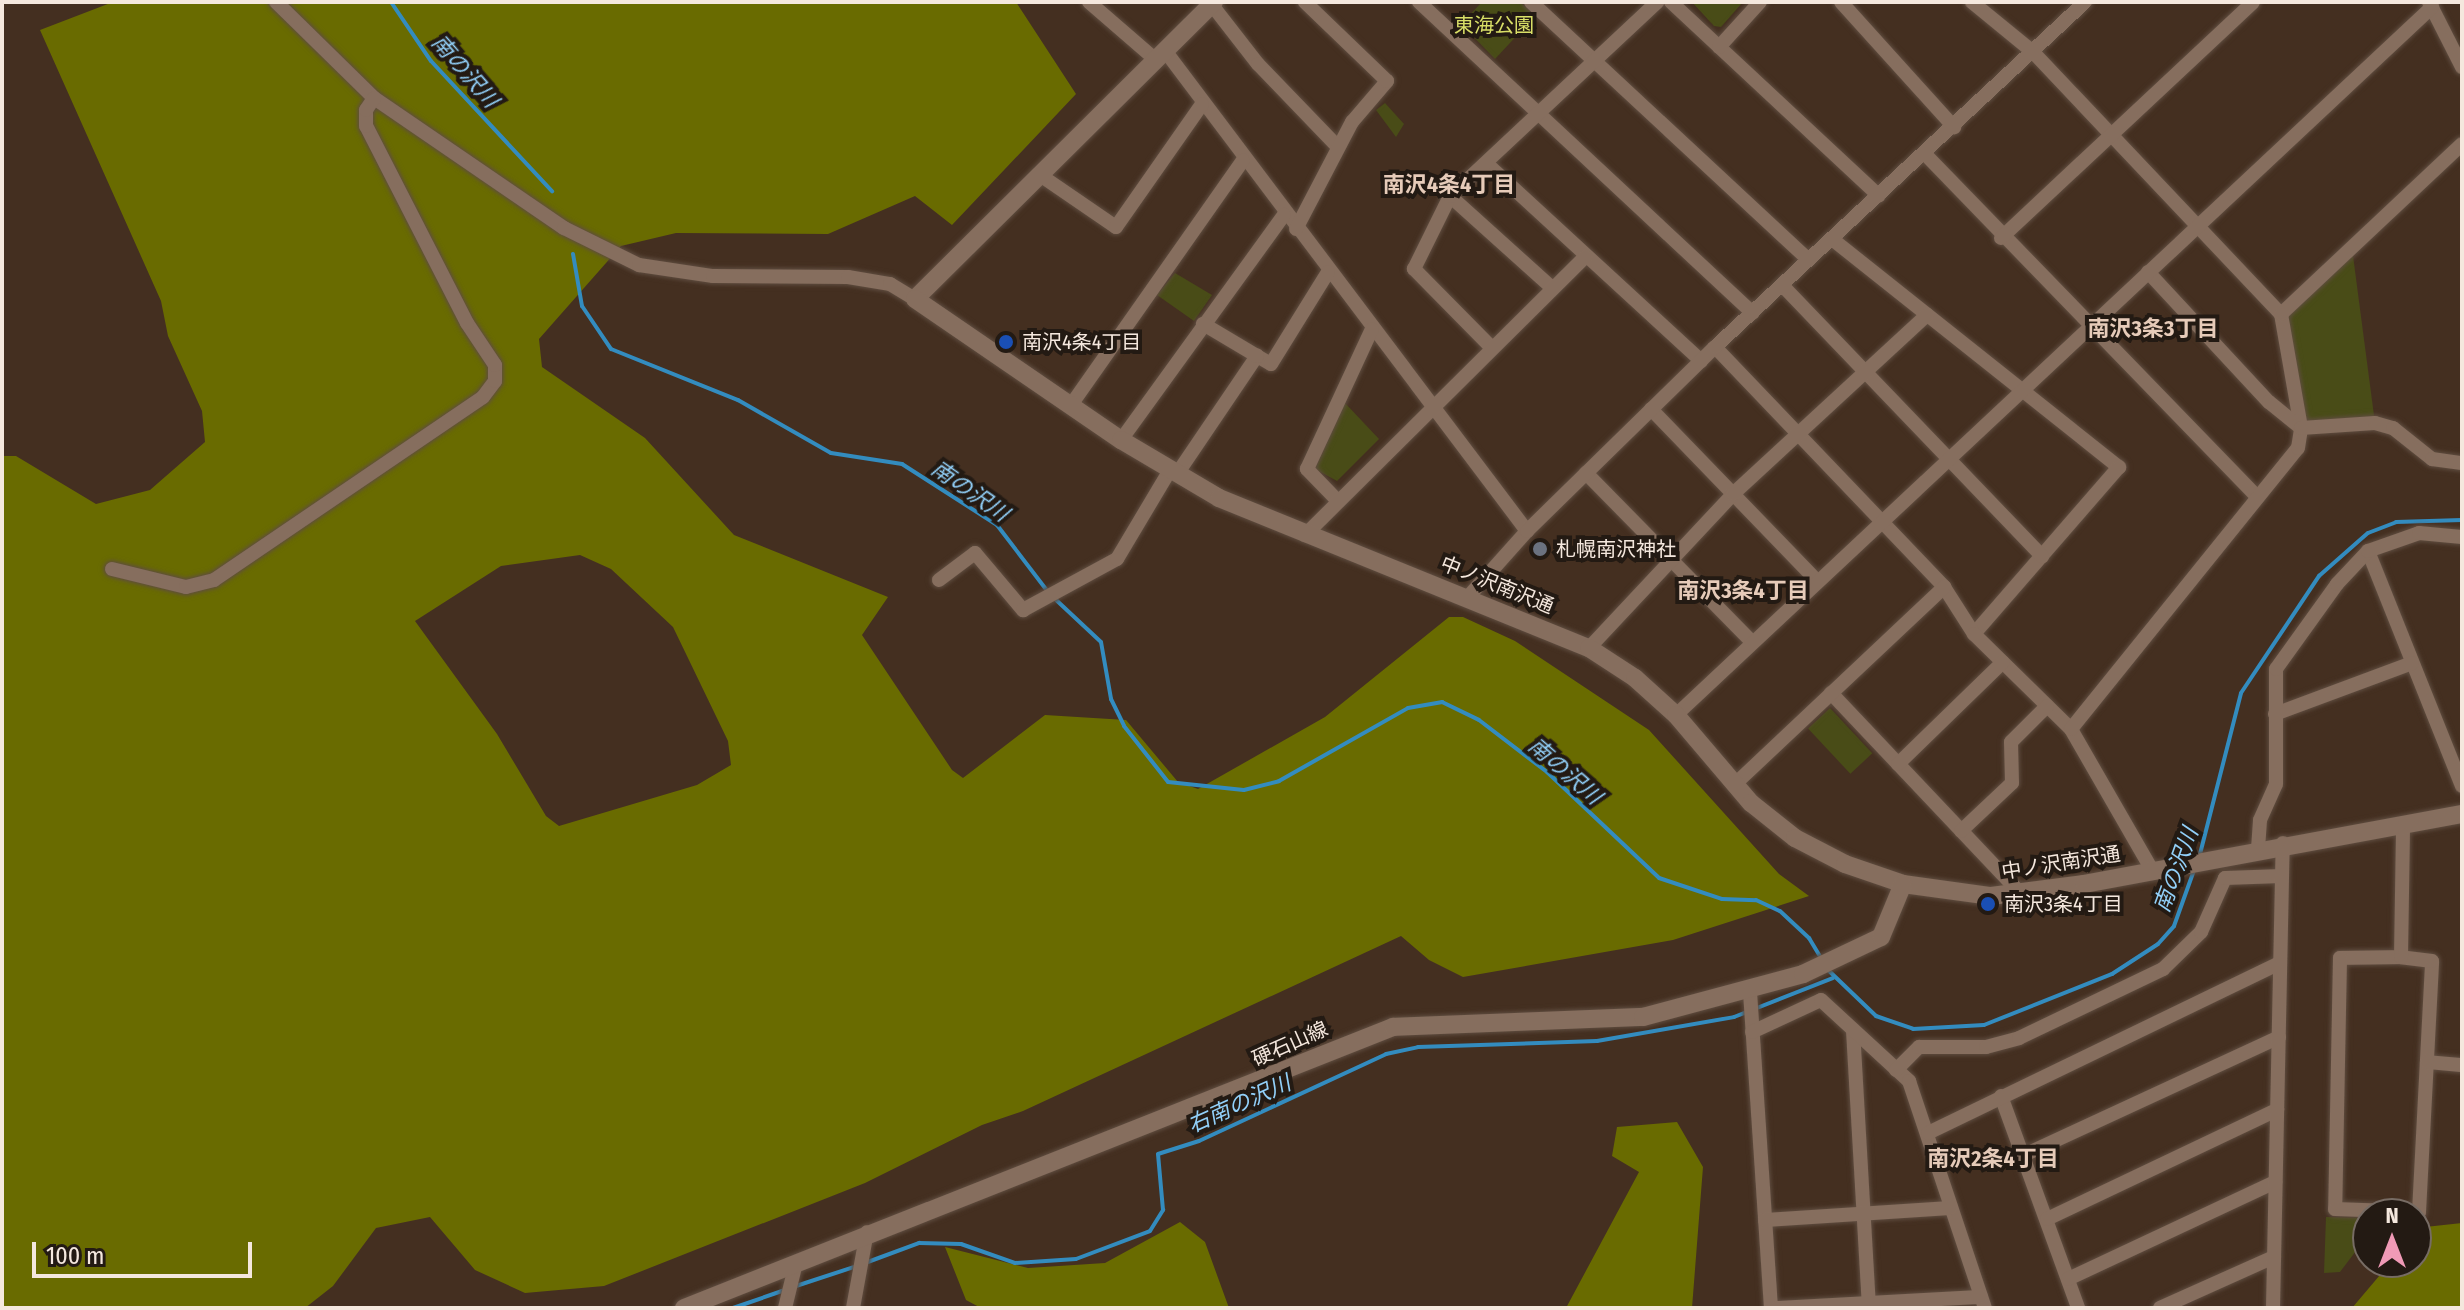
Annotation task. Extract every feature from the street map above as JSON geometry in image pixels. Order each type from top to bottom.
[{"type":"street","points":[[276,2],[374,98],[564,228],[639,265],[713,276],[848,277],[890,284],[915,299],[1213,3],[1258,64],[1337,146]]},
{"type":"street","points":[[1089,2],[1161,56],[1202,104],[1527,531]]},
{"type":"street","points":[[1296,229],[1337,146],[1387,81],[1305,2]]},
{"type":"street","points":[[1419,2],[1752,313]]},
{"type":"street","points":[[1531,2],[1809,260]]},
{"type":"street","points":[[1491,347],[1414,269],[1450,196],[1657,2]]},
{"type":"street","points":[[1671,2],[1879,196]]},
{"type":"street","points":[[1719,47],[1760,2]]},
{"type":"street","points":[[1841,2],[1954,127]]},
{"type":"street","points":[[1972,2],[2033,52],[2113,133],[2281,314],[2301,428],[2298,448],[2256,496],[2071,729]]},
{"type":"street","points":[[1468,597],[1527,531],[1715,347],[2085,2]]},
{"type":"street","points":[[2001,238],[2253,2]]},
{"type":"street","points":[[1676,715],[2431,4],[2461,63]]},
{"type":"street","points":[[112,569],[186,587],[214,580],[483,397],[495,381],[495,365],[467,323],[366,126],[366,110],[374,98]]},
{"type":"street","points":[[1040,175],[1116,227],[1202,104]]},
{"type":"street","points":[[2281,314],[2462,144]]},
{"type":"street","points":[[1925,154],[2001,238],[2256,496]]},
{"type":"street","points":[[1071,405],[1243,160]]},
{"type":"street","points":[[1487,164],[1701,361]]},
{"type":"street","points":[[1450,196],[1552,288]]},
{"type":"street","points":[[1121,440],[1284,215]]},
{"type":"street","points":[[1832,239],[2119,467],[1974,634]]},
{"type":"street","points":[[1305,535],[1336,499],[1585,257]]},
{"type":"street","points":[[1203,324],[1271,364],[1328,272]]},
{"type":"street","points":[[2148,272],[2269,402],[2301,428],[2375,423],[2393,428],[2432,459],[2462,463]]},
{"type":"street","points":[[1782,285],[1946,461],[2042,556]]},
{"type":"street","name":"中ノ沢南沢通","points":[[915,299],[1121,440],[1219,498],[1589,648],[1635,678],[1676,715],[1734,785],[1795,838],[1845,864],[1903,884],[1991,896],[2462,814]]},
{"type":"street","points":[[1589,648],[1733,494],[1927,315]]},
{"type":"street","points":[[1336,499],[1307,469],[1372,329]]},
{"type":"street","points":[[1715,347],[1944,587],[1974,634],[2071,729],[2152,870]]},
{"type":"street","points":[[939,580],[975,553],[1023,610],[1103,570],[1117,559],[1174,472],[1257,356]]},
{"type":"street","points":[[1651,409],[1817,581]]},
{"type":"street","points":[[1586,473],[1752,642]]},
{"type":"street","points":[[2250,850],[2276,784],[2276,669],[2337,584],[2368,551],[2419,533],[2462,537]]},
{"type":"street","points":[[2368,551],[2462,786]]},
{"type":"street","points":[[1734,785],[1944,587]]},
{"type":"street","points":[[1898,764],[2003,662]]},
{"type":"street","points":[[2275,714],[2412,663]]},
{"type":"street","points":[[1831,693],[2019,892]]},
{"type":"street","points":[[1961,831],[2012,783],[2011,742],[2047,706]]},
{"type":"street","points":[[2401,957],[2403,825]]},
{"type":"street","points":[[2273,1308],[2283,843]]},
{"type":"street","points":[[1896,1070],[1919,1047],[1986,1047],[2019,1038],[2163,969],[2201,932],[2225,878],[2282,876]]},
{"type":"street","name":"硬石山線","points":[[684,1308],[796,1263],[865,1241],[1393,1027],[1643,1017],[1750,992],[1803,974],[1842,959],[1881,937],[1903,884]]},
{"type":"street","points":[[2401,957],[2432,961],[2419,1212],[2335,1209],[2340,958],[2401,957]]},
{"type":"street","points":[[1928,1133],[2280,963]]},
{"type":"street","points":[[1750,992],[1752,1032],[1765,1220],[1773,1308],[1983,1303],[1909,1081],[1821,1000],[1752,1032]]},
{"type":"street","points":[[1853,1030],[1869,1306]]},
{"type":"street","points":[[2024,1155],[2279,1037]]},
{"type":"street","points":[[2427,1062],[2462,1065]]},
{"type":"street","points":[[2001,1096],[2078,1308]]},
{"type":"street","points":[[2047,1219],[2277,1110]]},
{"type":"street","points":[[2068,1279],[2275,1182]]},
{"type":"street","points":[[1765,1220],[1951,1208]]},
{"type":"street","points":[[853,1308],[865,1241]]},
{"type":"street","points":[[2160,1308],[2274,1257]]},
{"type":"street","points":[[785,1308],[796,1263]]},
{"type":"green space","name":"東海公園","points":[[1482,2],[1520,2],[1535,16],[1495,59],[1461,24]]},
{"type":"green space","points":[[1692,2],[1743,2],[1721,27],[1714,26]]},
{"type":"green space","points":[[1385,103],[1404,124],[1396,137],[1376,110]]},
{"type":"green space","points":[[2352,248],[2375,423],[2301,428],[2281,314]]},
{"type":"green space","points":[[1175,273],[1212,295],[1194,321],[1157,295]]},
{"type":"green space","points":[[1345,403],[1379,439],[1337,481],[1315,469]]},
{"type":"green space","points":[[1830,708],[1872,753],[1850,774],[1808,728]]},
{"type":"green space","points":[[2326,1217],[2352,1218],[2352,1256],[2340,1272],[2324,1273]]},
{"type":"shaded area","points":[[113,2],[1016,2],[1076,94],[952,225],[915,196],[828,234],[676,233],[621,246],[539,339],[542,367],[645,438],[734,535],[888,597],[862,635],[952,770],[963,778],[1045,715],[1126,720],[1178,782],[1198,789],[1325,717],[1449,617],[1463,617],[1515,641],[1649,730],[1779,874],[1809,896],[1673,940],[1463,977],[1429,960],[1401,936],[1023,1111],[982,1125],[865,1183],[604,1286],[525,1293],[475,1270],[430,1217],[376,1228],[333,1286],[305,1308],[2,1308],[2,456],[16,456],[96,504],[150,490],[205,442],[202,411],[168,336],[161,301],[40,30]],"holes":[[[580,555],[611,569],[673,627],[728,741],[731,765],[697,785],[559,826],[546,816],[497,734],[415,621],[501,566]]]},
{"type":"shaded area","points":[[1677,1122],[1703,1167],[1692,1308],[1566,1308],[1639,1172],[1612,1156],[1617,1127]]},
{"type":"shaded area","points":[[1180,1222],[1205,1242],[1229,1308],[981,1308],[966,1300],[945,1247],[1028,1268],[1105,1263]]},
{"type":"shaded area","points":[[2462,1223],[2462,1308],[2352,1308],[2377,1278],[2432,1278],[2432,1226]]},
{"type":"waterway","name":"南の沢川","points":[[391,2],[431,61],[552,191]]},
{"type":"waterway","name":"南の沢川","points":[[573,254],[582,306],[611,349],[738,400],[831,453],[902,464],[997,525],[1048,592]]},
{"type":"waterway","name":"南の沢川","points":[[2199,858],[2241,693],[2319,576],[2368,533],[2396,522],[2462,520]]},
{"type":"waterway","name":"南の沢川","points":[[1054,598],[1101,642],[1111,699],[1124,726],[1168,782],[1244,790],[1279,781],[1408,708],[1442,702],[1479,720],[1547,772],[1659,878],[1722,899],[1756,900],[1780,911],[1809,938],[1821,958]]},
{"type":"waterway","name":"南の沢川","points":[[1827,969],[1876,1016],[1913,1029],[1984,1025],[2112,974],[2158,944],[2174,926],[2194,870]]},
{"type":"waterway","name":"右南の沢川","points":[[865,1263],[919,1243],[961,1244],[1015,1263],[1076,1259],[1150,1231],[1163,1210],[1158,1154],[1199,1141],[1386,1054],[1418,1047],[1597,1041],[1734,1017],[1833,978]]},
{"type":"waterway","name":"右南の沢川","points":[[793,1287],[857,1266]]},
{"type":"waterway","name":"右南の沢川","points":[[733,1308],[785,1290]]},
{"type":"place","name":"南沢4条4丁目","points":[[1006,342]]},
{"type":"place","name":"札幌南沢神社","points":[[1540,549]]},
{"type":"place","name":"南沢3条4丁目","points":[[1988,904]]},
{"type":"district","name":"南沢4条4丁目","points":[[1449,185]]},
{"type":"district","name":"南沢3条3丁目","points":[[2153,329]]},
{"type":"district","name":"南沢3条4丁目","points":[[1743,591]]},
{"type":"district","name":"南沢2条4丁目","points":[[1993,1159]]}]
